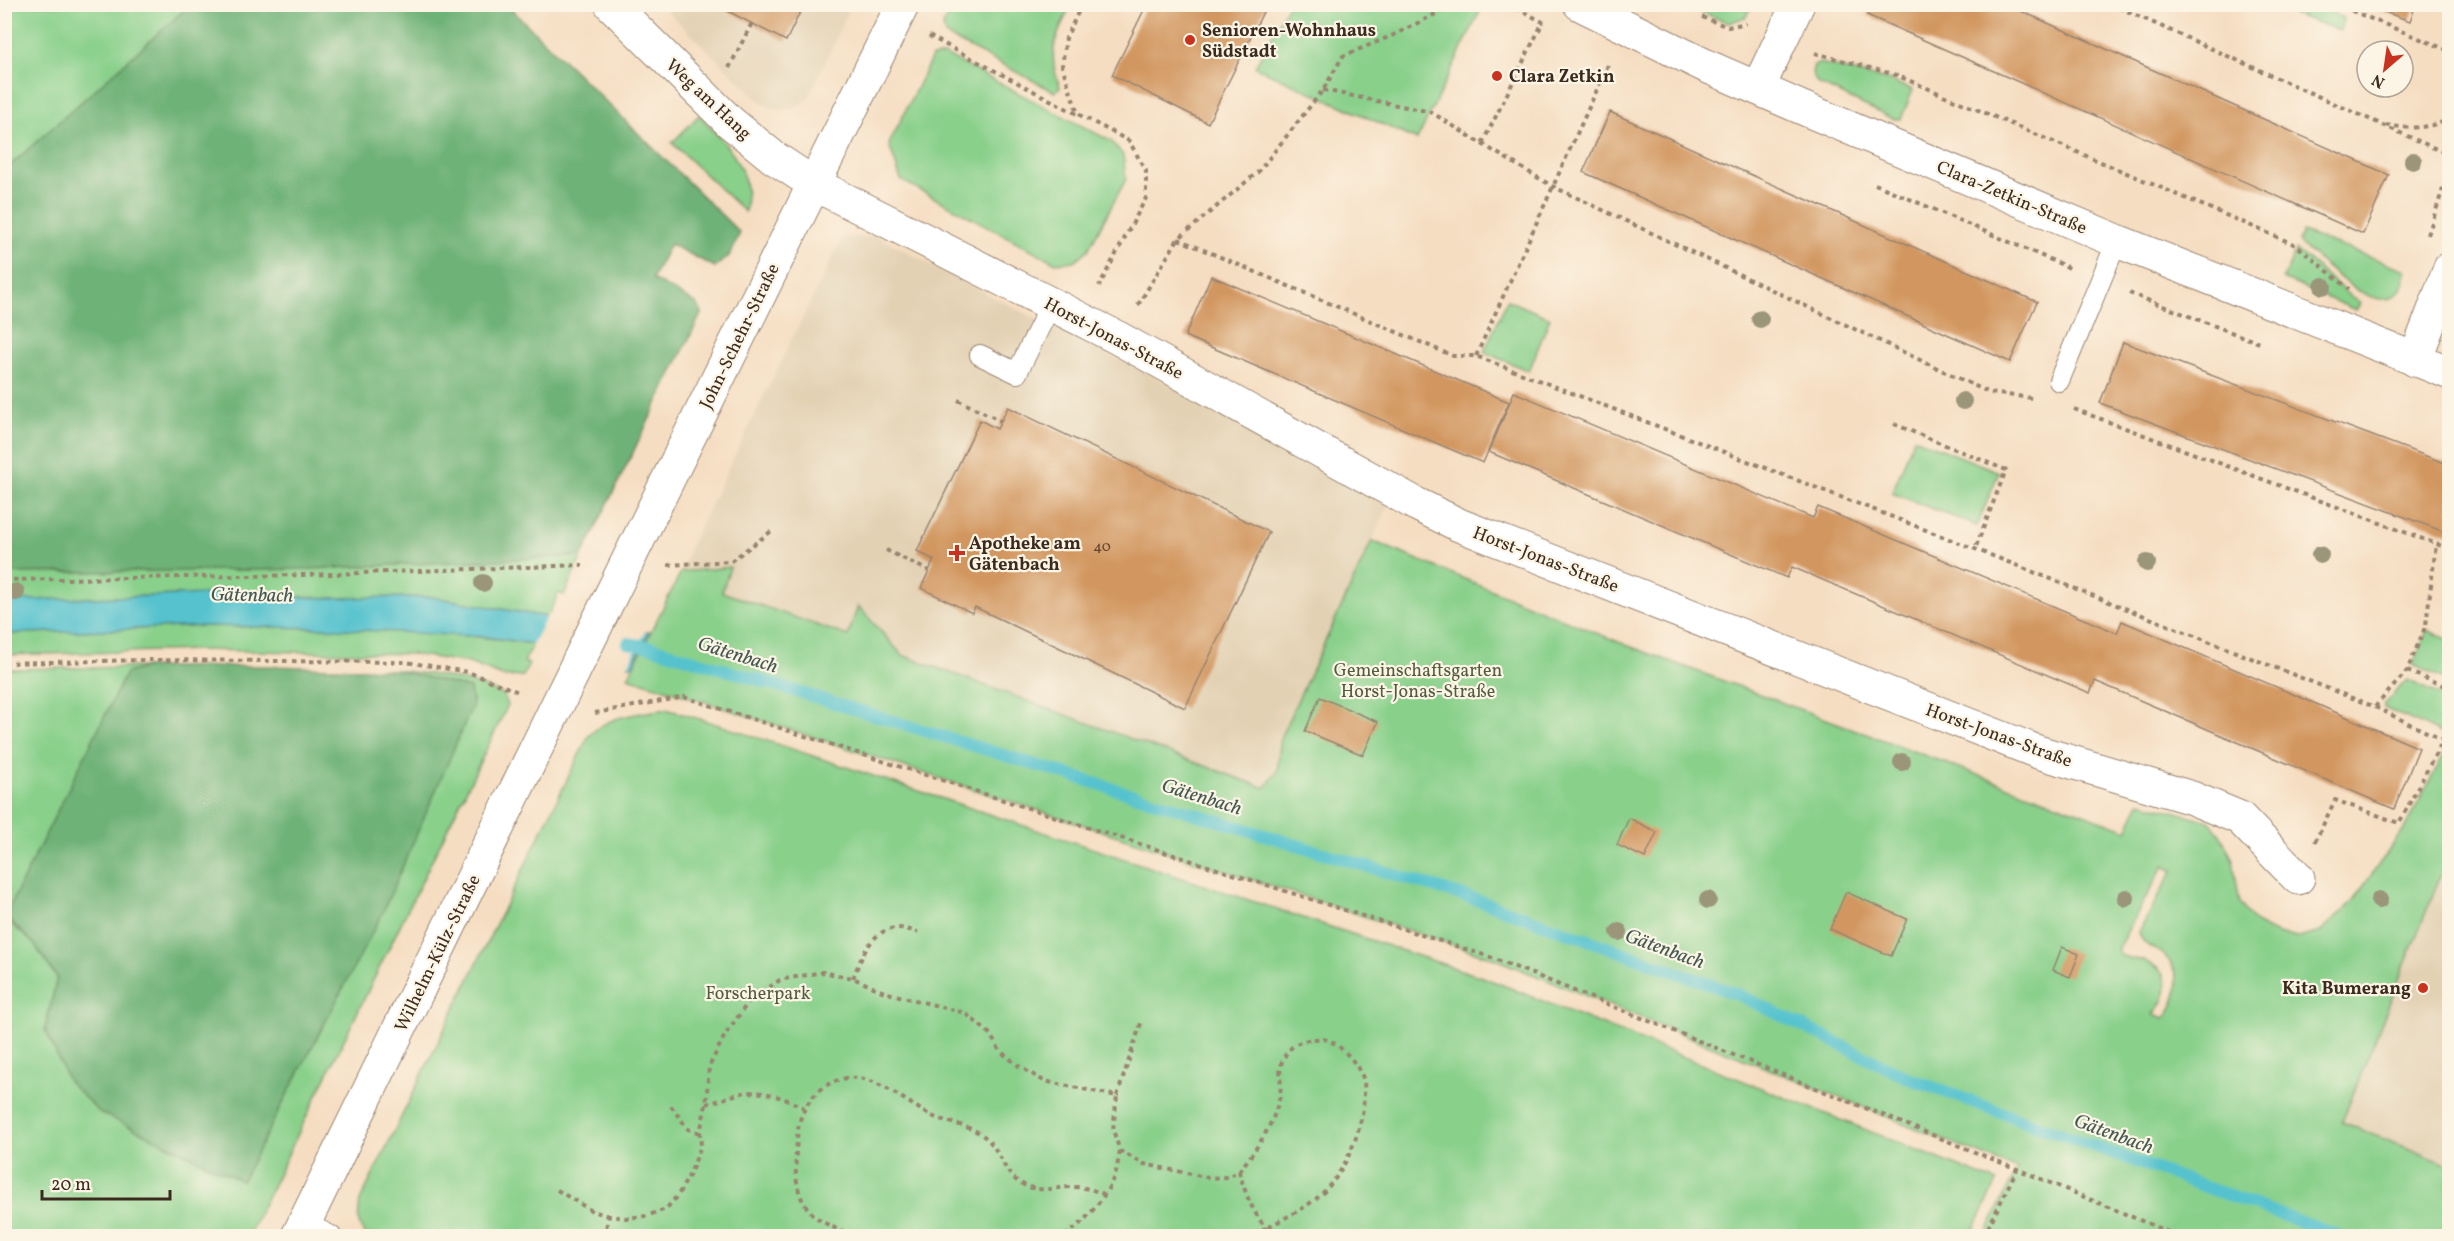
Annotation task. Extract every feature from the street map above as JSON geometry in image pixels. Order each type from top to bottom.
[{"type":"street","name":"Weg am Hang","points":[[611,4],[730,122],[773,157],[814,183]]},
{"type":"street","name":"Clara-Zetkin-Straße","points":[[1580,4],[1704,65],[2117,241],[2450,373]]},
{"type":"street","points":[[1758,88],[1798,4]]},
{"type":"street","name":"John-Schehr-Straße","points":[[575,669],[900,12]]},
{"type":"street","name":"Horst-Jonas-Straße","points":[[814,183],[1118,338],[1416,504],[1459,525],[2038,752],[2192,798],[2240,818],[2298,878]]},
{"type":"street","points":[[2415,360],[2450,268]]},
{"type":"street","name":"Wilhelm-Külz-Straße","points":[[311,1232],[575,669]]},
{"type":"lane","points":[[2059,381],[2117,241]]},
{"type":"lane","points":[[980,355],[1017,373],[1051,304]]},
{"type":"path","points":[[1078,114],[1062,66],[1066,38],[1082,4]]},
{"type":"path","points":[[1118,338],[1178,239],[1259,171],[1323,90],[1342,56],[1396,34],[1455,4]]},
{"type":"path","points":[[2110,4],[2450,155]]},
{"type":"path","points":[[2335,4],[2450,51]]},
{"type":"path","points":[[900,12],[1129,141],[1146,171],[1146,198],[1081,320]]},
{"type":"path","points":[[1697,16],[1728,27],[1750,22],[1821,56],[1896,75],[2296,245],[2356,295]]},
{"type":"path","points":[[1482,144],[1543,21]]},
{"type":"path","points":[[712,104],[752,23]]},
{"type":"path","points":[[1476,356],[1611,57]]},
{"type":"path","points":[[1323,90],[1431,112],[1552,186],[1990,393],[2041,399]]},
{"type":"path","points":[[2379,123],[2408,129],[2435,125],[2450,119]]},
{"type":"path","points":[[1178,239],[1453,356],[1476,356],[1975,549],[2375,708],[2443,740]]},
{"type":"path","points":[[958,400],[1001,421]]},
{"type":"path","points":[[2073,409],[2450,549]]},
{"type":"path","points":[[1894,424],[2006,470],[1975,549]]},
{"type":"path","points":[[4,580],[304,575],[731,561],[773,530]]},
{"type":"path","points":[[2375,708],[2407,671],[2426,625],[2436,544]]},
{"type":"path","points":[[886,550],[929,571]]},
{"type":"path","points":[[4,663],[147,660],[406,662],[468,672],[592,714],[684,697],[1490,957],[2178,1236]]},
{"type":"path","points":[[2407,671],[2450,688]]},
{"type":"path","points":[[2298,878],[2335,800],[2399,823],[2443,740],[2450,732]]},
{"type":"path","points":[[853,978],[865,949],[882,933],[897,928],[918,932]]},
{"type":"path","points":[[557,1190],[592,1211],[609,1216],[626,1218],[646,1216],[666,1209],[678,1195],[701,1146],[700,1133],[706,1104],[709,1067],[725,1035],[749,1001],[780,980],[822,972],[853,978],[885,992],[965,1013],[989,1033],[1000,1051],[1020,1067],[1044,1081],[1118,1096]]},
{"type":"path","points":[[1065,1236],[1080,1225],[1104,1194],[1115,1174],[1120,1151],[1113,1130],[1118,1096],[1142,1020]]},
{"type":"path","points":[[1120,1151],[1143,1164],[1210,1178],[1228,1177],[1239,1171],[1254,1153],[1274,1118],[1281,1094],[1279,1070],[1291,1048],[1304,1040],[1329,1040],[1347,1054],[1364,1079],[1364,1106],[1357,1137],[1342,1167],[1318,1197],[1293,1214],[1250,1236]]},
{"type":"path","points":[[853,1236],[822,1221],[809,1210],[798,1188],[795,1171],[799,1124],[804,1108],[826,1084],[842,1078],[859,1078],[879,1084],[907,1103],[935,1117],[982,1134],[993,1145],[1012,1178],[1025,1186],[1040,1190],[1073,1187],[1092,1189],[1104,1194]]},
{"type":"path","points":[[706,1104],[741,1093],[765,1094],[791,1101],[804,1108]]},
{"type":"path","points":[[671,1106],[688,1129],[700,1133]]},
{"type":"path","points":[[1984,1236],[2017,1169]]},
{"type":"path","points":[[1239,1171],[1254,1214],[1266,1228]]},
{"type":"path","points":[[604,1236],[609,1216]]},
{"type":"shaded area","points":[[661,5],[851,5],[808,99],[794,109],[778,110],[763,104]]},
{"type":"shaded area","points":[[877,236],[1002,302],[1184,391],[1388,506],[1281,736],[1277,772],[1265,788],[902,655],[858,606],[848,636],[722,592],[730,568],[681,572],[691,544],[842,238]]},
{"type":"shaded area","name":"Kita Bumerang","points":[[2449,854],[2449,1165],[2342,1122]]},
{"type":"green space","points":[[191,4],[507,5],[740,233],[729,256],[715,267],[670,244],[652,279],[696,303],[702,312],[582,556],[309,569],[5,573],[5,170]]},
{"type":"green space","points":[[1483,4],[1417,140],[1255,67],[1288,5]]},
{"type":"green space","points":[[5,5],[191,5],[5,170]]},
{"type":"green space","points":[[954,5],[1071,5],[1057,36],[1053,54],[1060,87],[1055,92],[945,35],[943,25]]},
{"type":"green space","points":[[1683,5],[1752,5],[1746,17],[1729,23]]},
{"type":"green space","points":[[2268,5],[2329,5],[2334,14],[2344,18],[2340,31]]},
{"type":"green space","points":[[945,55],[1111,141],[1123,155],[1126,179],[1088,250],[1074,261],[1056,263],[901,180],[889,144],[932,57]]},
{"type":"green space","points":[[1820,63],[1891,81],[1913,90],[1901,119],[1893,119],[1817,83],[1812,73],[1814,66]]},
{"type":"green space","points":[[699,115],[728,147],[742,171],[747,197],[745,212],[672,143]]},
{"type":"green space","points":[[2302,232],[2406,270],[2400,290],[2389,299],[2375,298],[2358,290],[2340,278],[2298,242]]},
{"type":"green space","points":[[2296,250],[2360,304],[2356,310],[2283,279]]},
{"type":"green space","points":[[1507,300],[1550,318],[1529,371],[1484,352]]},
{"type":"green space","points":[[1914,438],[1999,472],[1977,526],[1892,493]]},
{"type":"green space","name":"Gemeinschaftsgarten Horst-Jonas-Straße","points":[[1372,541],[1626,645],[2127,830],[2140,802],[2209,821],[2219,832],[2233,860],[2240,904],[2255,923],[2277,934],[2298,938],[2320,932],[2353,901],[2404,829],[2449,745],[2449,854],[2342,1122],[2449,1165],[2449,1236],[1985,1236],[2017,1169],[1490,957],[628,677],[681,572],[730,567],[722,592],[848,636],[858,606],[902,655],[1265,788],[1277,772],[1281,736]],"holes":[[[2164,865],[2173,870],[2139,932],[2143,941],[2165,956],[2175,971],[2178,987],[2176,996],[2174,1004],[2164,1018],[2154,1014],[2165,994],[2166,987],[2162,973],[2145,961],[2119,954],[2118,948]]]},
{"type":"green space","points":[[582,556],[564,595],[559,593],[547,617],[432,597],[329,598],[210,594],[5,601],[4,573],[309,569]]},
{"type":"green space","points":[[206,626],[411,631],[533,644],[524,662],[529,664],[523,676],[505,677],[469,663],[412,654],[200,650],[5,655],[4,634]]},
{"type":"green space","points":[[2427,630],[2449,640],[2449,681],[2413,665]]},
{"type":"green space","points":[[273,666],[396,670],[470,688],[473,705],[382,914],[242,1181],[99,1112],[68,1081],[45,1029],[57,978],[34,944],[5,916],[126,673],[147,667]]},
{"type":"green space","points":[[147,667],[126,674],[5,916],[5,669]]},
{"type":"green space","points":[[396,670],[438,675],[478,685],[504,695],[508,705],[248,1236],[5,1236],[4,918],[34,944],[57,978],[45,1029],[469,688]]},
{"type":"green space","points":[[2407,680],[2449,699],[2449,722],[2441,733],[2384,708],[2384,704]]},
{"type":"green space","name":"Forscherpark","points":[[666,709],[1485,978],[1997,1182],[1971,1236],[367,1236],[359,1224],[360,1201],[588,737],[604,724],[614,720]]},
{"type":"water","points":[[210,594],[329,598],[432,597],[649,632],[632,666],[533,644],[486,637],[326,628],[206,626],[5,634],[4,601]]},
{"type":"pier","points":[[548,614],[647,628],[627,667],[531,647]]},
{"type":"building","points":[[714,4],[804,4],[786,41]]},
{"type":"building","name":"Senioren-Wohnhaus Südstadt","points":[[1147,4],[1267,4],[1208,123],[1112,75]]},
{"type":"building","points":[[1871,4],[2005,4],[2389,175],[2363,234],[1867,15]]},
{"type":"building","points":[[2363,4],[2416,4],[2410,21]]},
{"type":"building","points":[[1610,112],[2037,302],[2010,362],[1583,172]]},
{"type":"building","points":[[1211,276],[1509,402],[1483,463],[1185,336]]},
{"type":"building","points":[[2123,342],[2450,465],[2450,534],[2100,403]]},
{"type":"building","points":[[1514,392],[1813,518],[1818,507],[2117,633],[2122,621],[2419,748],[2394,809],[2095,681],[2090,693],[1792,567],[1787,578],[1489,452]]},
{"type":"building","points":[[1008,407],[1269,532],[1185,708],[975,607],[972,613],[921,588],[934,560],[917,551],[980,420],[997,429]]},
{"type":"building","points":[[1320,697],[1378,722],[1363,755],[1305,731]]},
{"type":"building","points":[[1629,818],[1657,832],[1645,858],[1617,845]]},
{"type":"building","points":[[1846,892],[1907,919],[1891,956],[1830,929]]},
{"type":"building","points":[[2062,947],[2079,954],[2070,977],[2053,970]]},
{"type":"waterway","name":"Gätenbach","points":[[628,643],[651,647],[1483,902],[1739,995],[1910,1079],[2339,1236]]},
{"type":"place","name":"Senioren-Wohnhaus Südstadt","points":[[1190,40]]},
{"type":"place","name":"Clara Zetkin","points":[[1497,76]]},
{"type":"place","name":"Apotheke am Gätenbach","points":[[957,553]]},
{"type":"place","name":"Kita Bumerang","points":[[2423,988]]}]
